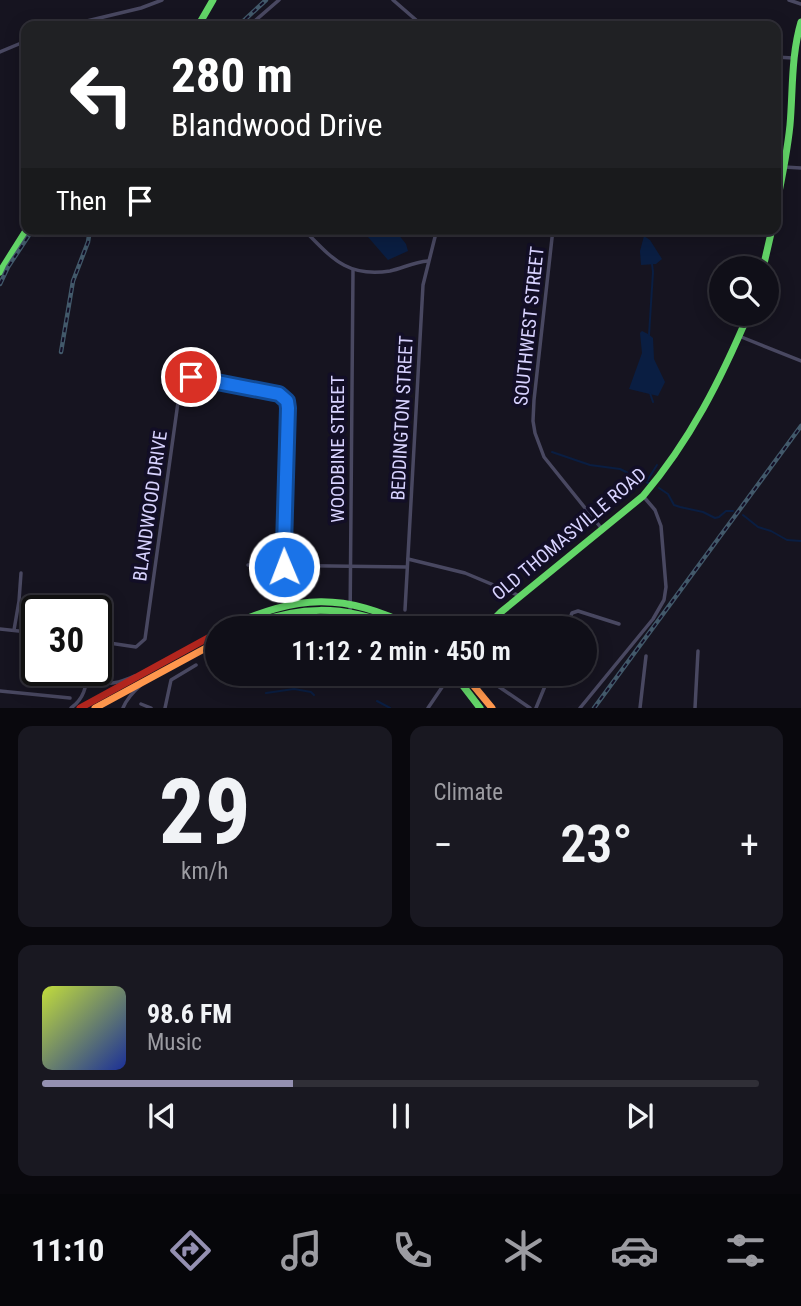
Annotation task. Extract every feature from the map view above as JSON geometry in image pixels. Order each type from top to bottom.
[{"type":"main road","points":[[201,21],[213,0]]},
{"type":"main road","points":[[781,178],[789,139],[794,47],[801,22]]},
{"type":"main road","points":[[0,272],[23,235]]},
{"type":"main road","points":[[766,256],[771,235]]},
{"type":"main road","name":"OLD THOMASVILLE ROAD","points":[[496,616],[643,496],[661,476],[676,456],[708,400],[743,326]]},
{"type":"main road","points":[[251,616],[283,605],[321,601],[392,616]]},
{"type":"main road","points":[[276,616],[295,611],[350,607],[371,616]]},
{"type":"main road","points":[[95,708],[205,640]]},
{"type":"main road","points":[[79,708],[205,648]]},
{"type":"main road","points":[[462,686],[480,708]]},
{"type":"main road","points":[[474,686],[492,708]]},
{"type":"street","points":[[86,21],[141,8],[162,0]]},
{"type":"street","points":[[255,21],[279,0]]},
{"type":"street","points":[[393,0],[417,21]]},
{"type":"street","points":[[789,0],[801,4]]},
{"type":"street","points":[[0,52],[21,43]]},
{"type":"street","points":[[781,57],[793,58]]},
{"type":"street","points":[[783,167],[801,168]]},
{"type":"street","points":[[309,235],[334,260],[353,270],[390,271],[428,261]]},
{"type":"street","name":"BEDDINGTON STREET","points":[[405,610],[423,285],[435,235]]},
{"type":"street","name":"SOUTHWEST STREET","points":[[552,235],[533,421],[544,457],[602,529]]},
{"type":"street","name":"WOODBINE STREET","points":[[350,616],[353,270]]},
{"type":"street","points":[[739,336],[801,361]]},
{"type":"street","name":"BLANDWOOD DRIVE","points":[[112,643],[136,647],[148,632],[180,388],[187,377],[279,394],[287,401],[284,599]]},
{"type":"street","points":[[580,708],[653,619],[664,600],[666,581],[659,516],[643,496]]},
{"type":"street","points":[[408,559],[465,573],[520,596]]},
{"type":"street","points":[[248,565],[407,567]]},
{"type":"street","points":[[14,630],[21,573]]},
{"type":"street","points":[[570,616],[578,611],[594,616]]},
{"type":"street","points":[[597,617],[619,624]]},
{"type":"street","points":[[0,629],[21,631]]},
{"type":"street","points":[[695,708],[698,651]]},
{"type":"street","points":[[640,708],[646,656]]},
{"type":"street","points":[[166,708],[170,680],[196,665]]},
{"type":"street","points":[[112,684],[146,676]]},
{"type":"street","points":[[123,708],[146,676]]},
{"type":"street","points":[[71,708],[81,699],[87,686]]},
{"type":"street","points":[[428,708],[444,686]]},
{"type":"street","points":[[498,686],[530,708]]},
{"type":"street","points":[[536,708],[545,686]]},
{"type":"street","points":[[0,691],[70,698]]},
{"type":"street","points":[[141,704],[151,708]]},
{"type":"water","points":[[399,235],[408,251],[388,260],[368,237]]},
{"type":"water","points":[[644,236],[650,240],[662,259],[656,264],[641,265],[640,251]]},
{"type":"water","points":[[642,331],[653,338],[654,359],[665,382],[658,396],[629,389],[642,353]]},
{"type":"waterway","points":[[649,335],[652,264]]},
{"type":"waterway","points":[[650,393],[653,402]]},
{"type":"waterway","points":[[552,452],[590,465],[620,469],[650,484]]},
{"type":"waterway","points":[[647,481],[657,465]]},
{"type":"waterway","points":[[659,488],[668,494],[674,505],[715,518],[726,511],[733,511]]},
{"type":"waterway","points":[[743,515],[758,527],[787,540],[801,541]]},
{"type":"waterway","points":[[266,693],[294,689],[314,695]]},
{"type":"waterway","points":[[377,701],[390,708]]},
{"type":"railway","points":[[243,21],[266,0]]},
{"type":"railway","points":[[0,284],[29,235]]},
{"type":"railway","points":[[61,352],[73,281],[89,235]]},
{"type":"railway","points":[[594,708],[801,426]]},
{"type":"traffic: fast","points":[[201,21],[213,0]]},
{"type":"traffic: fast","points":[[781,180],[790,125],[794,60],[801,22]]},
{"type":"traffic: fast","points":[[0,272],[23,235]]},
{"type":"traffic: fast","points":[[766,256],[771,235]]},
{"type":"traffic: fast","points":[[497,616],[643,496],[703,409],[743,326]]},
{"type":"traffic: fast","points":[[254,616],[298,604],[320,602],[343,603],[390,616]]},
{"type":"traffic: fast","points":[[278,616],[320,610],[362,616]]},
{"type":"traffic: fast","points":[[463,686],[480,708]]},
{"type":"traffic: slow","points":[[95,708],[205,648]]},
{"type":"traffic: slow","points":[[474,686],[492,708]]},
{"type":"traffic: jam","points":[[80,708],[205,640]]},
{"type":"route","points":[[191,377],[279,394],[287,401],[284,567]]}]
